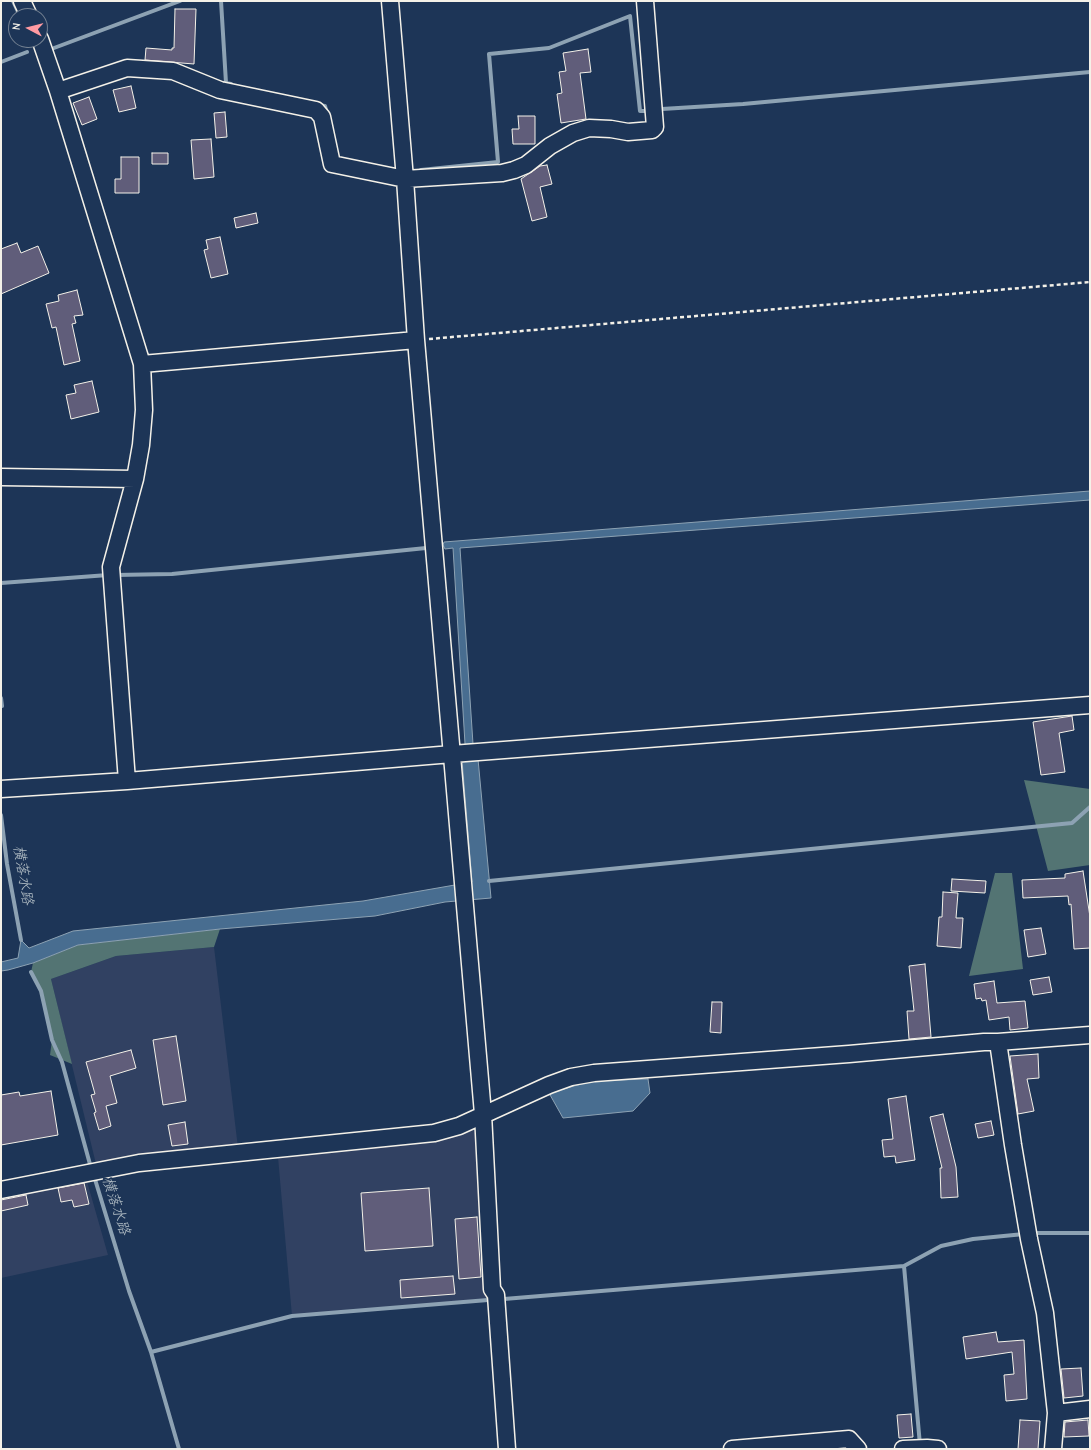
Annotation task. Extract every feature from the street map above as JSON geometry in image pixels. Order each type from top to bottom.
[{"type":"street","points":[[390,1],[405,179],[416,340],[483,1114],[492,1289],[496,1295],[507,1449]]},
{"type":"street","points":[[58,91],[127,68],[173,71],[220,90],[316,110],[322,117],[332,164],[405,179],[502,173],[526,165],[550,146],[573,133],[589,128],[611,129],[628,132],[652,130],[655,127],[646,1]]},
{"type":"street","points":[[43,48],[58,91],[142,364],[144,410],[141,445],[135,479],[111,574],[127,781]]},
{"type":"street","points":[[142,364],[416,340]]},
{"type":"street","points":[[1,477],[135,479]]},
{"type":"street","points":[[5,789],[127,781],[452,754],[1090,705]]},
{"type":"street","points":[[1,1190],[139,1163],[434,1133],[459,1126],[549,1085],[571,1077],[594,1073],[1090,1035]]},
{"type":"street","points":[[998,1042],[1028,1234],[1045,1313],[1056,1413],[1053,1449]]},
{"type":"street","points":[[1056,1413],[1090,1409]]},
{"type":"street","points":[[732,1449],[849,1439],[858,1449]]},
{"type":"path","points":[[416,340],[1090,282]]},
{"type":"shaded area","points":[[1090,491],[1090,500],[460,548],[474,759],[478,759],[491,898],[445,902],[375,916],[220,929],[78,945],[33,963],[1,971],[1,962],[18,958],[21,940],[29,948],[73,931],[363,901],[472,882],[462,760],[466,760],[453,548],[445,549],[443,545],[444,542]]},
{"type":"shaded area","points":[[214,947],[238,1148],[96,1164],[51,979],[116,956]]},
{"type":"shaded area","points":[[648,1079],[650,1093],[633,1111],[563,1118],[549,1093],[592,1081]]},
{"type":"shaded area","points":[[476,1127],[488,1300],[292,1316],[278,1157],[441,1139]]},
{"type":"shaded area","points":[[86,1178],[108,1255],[1,1278],[1,1195]]},
{"type":"green space","points":[[1024,780],[1090,789],[1090,865],[1048,871]]},
{"type":"green space","points":[[995,873],[1012,873],[1023,969],[969,976]]},
{"type":"green space","points":[[220,929],[214,947],[116,956],[51,979],[72,1064],[50,1055],[52,1040],[41,991],[31,972],[33,963],[78,945]]},
{"type":"building","points":[[175,9],[196,9],[194,64],[145,60],[146,48],[172,50],[172,48],[174,48]]},
{"type":"building","points":[[588,49],[591,72],[580,73],[586,119],[561,123],[557,94],[562,93],[559,72],[566,71],[563,53]]},
{"type":"building","points":[[131,86],[136,108],[119,112],[113,90]]},
{"type":"building","points":[[89,97],[97,119],[82,125],[73,103]]},
{"type":"building","points":[[225,112],[227,137],[216,138],[214,113]]},
{"type":"building","points":[[518,116],[535,116],[535,144],[513,144],[512,129],[519,129]]},
{"type":"building","points":[[211,139],[214,177],[194,179],[191,140]]},
{"type":"building","points":[[152,153],[168,153],[168,164],[152,164]]},
{"type":"building","points":[[121,157],[139,157],[139,193],[115,193],[115,179],[121,179]]},
{"type":"building","points":[[547,165],[552,184],[540,187],[547,217],[532,221],[521,179],[540,166]]},
{"type":"building","points":[[256,213],[258,223],[236,228],[234,218]]},
{"type":"building","points":[[220,237],[228,274],[211,278],[204,250],[208,249],[206,240]]},
{"type":"building","points":[[17,243],[21,253],[38,246],[49,273],[1,294],[1,249]]},
{"type":"building","points":[[77,290],[83,315],[74,316],[76,323],[72,324],[80,361],[64,365],[56,327],[52,328],[46,304],[59,301],[58,295]]},
{"type":"building","points":[[92,381],[99,412],[71,419],[66,395],[76,393],[74,385]]},
{"type":"building","points":[[1072,716],[1074,730],[1059,733],[1065,772],[1041,775],[1033,722]]},
{"type":"building","points":[[1083,871],[1090,917],[1090,948],[1074,949],[1071,904],[1069,905],[1068,896],[1023,898],[1022,880],[1065,878],[1065,874]]},
{"type":"building","points":[[952,879],[986,881],[985,893],[951,891]]},
{"type":"building","points":[[943,892],[958,893],[956,918],[963,918],[961,948],[937,946],[939,917],[942,917]]},
{"type":"building","points":[[1041,928],[1046,954],[1028,957],[1024,930]]},
{"type":"building","points":[[925,964],[931,1037],[909,1039],[907,1011],[914,1011],[909,966]]},
{"type":"building","points":[[1049,977],[1052,992],[1033,995],[1030,980]]},
{"type":"building","points":[[994,981],[997,1003],[1025,1001],[1028,1028],[1010,1030],[1009,1017],[989,1020],[986,1000],[982,1001],[981,998],[976,999],[974,984]]},
{"type":"building","points":[[712,1002],[722,1002],[721,1033],[710,1032]]},
{"type":"building","points":[[176,1036],[186,1101],[163,1105],[153,1040]]},
{"type":"building","points":[[131,1050],[136,1068],[110,1076],[117,1103],[106,1106],[111,1126],[99,1130],[91,1095],[95,1094],[86,1062]]},
{"type":"building","points":[[1038,1054],[1039,1078],[1027,1079],[1034,1111],[1018,1114],[1010,1056]]},
{"type":"building","points":[[51,1091],[58,1135],[1,1145],[1,1095],[19,1092],[20,1096]]},
{"type":"building","points":[[906,1096],[915,1160],[896,1163],[895,1156],[884,1157],[882,1140],[893,1139],[888,1099]]},
{"type":"building","points":[[943,1114],[956,1167],[958,1197],[941,1198],[940,1168],[942,1168],[930,1117]]},
{"type":"building","points":[[991,1121],[994,1135],[978,1138],[975,1124]]},
{"type":"building","points":[[185,1122],[188,1144],[172,1146],[168,1125]]},
{"type":"building","points":[[84,1183],[89,1204],[74,1207],[72,1200],[61,1202],[58,1188]]},
{"type":"building","points":[[429,1188],[433,1246],[365,1251],[361,1193]]},
{"type":"building","points":[[26,1195],[28,1205],[1,1211],[1,1200]]},
{"type":"building","points":[[477,1217],[481,1277],[459,1279],[455,1219]]},
{"type":"building","points":[[453,1276],[455,1294],[401,1298],[400,1280]]},
{"type":"building","points":[[996,1332],[998,1342],[1024,1340],[1027,1399],[1006,1401],[1004,1375],[1014,1374],[1012,1352],[966,1359],[963,1337]]},
{"type":"building","points":[[1081,1368],[1083,1396],[1064,1398],[1061,1369]]},
{"type":"building","points":[[911,1414],[913,1437],[899,1438],[897,1415]]},
{"type":"building","points":[[1020,1420],[1040,1421],[1038,1449],[1018,1449]]},
{"type":"building","points":[[1088,1420],[1089,1436],[1064,1437],[1065,1422]]},
{"type":"waterway","points":[[13,1],[16,8]]},
{"type":"waterway","points":[[54,48],[180,1]]},
{"type":"waterway","points":[[221,1],[226,83],[231,84]]},
{"type":"waterway","points":[[421,170],[498,162],[489,54],[549,48],[630,16],[640,111],[647,111]]},
{"type":"waterway","points":[[1,62],[27,52]]},
{"type":"waterway","points":[[662,109],[743,104],[1090,72]]},
{"type":"waterway","points":[[318,105],[325,106],[327,114]]},
{"type":"waterway","points":[[115,575],[172,574],[426,548]]},
{"type":"waterway","points":[[1,583],[108,575]]},
{"type":"waterway","points":[[1,698],[2,706]]},
{"type":"waterway","points":[[489,881],[1072,823],[1090,807]]},
{"type":"waterway","name":"横落水路","points":[[1,815],[7,864],[21,940]]},
{"type":"waterway","name":"横落水路","points":[[31,972],[41,991],[52,1040],[62,1062],[91,1168]]},
{"type":"waterway","name":"横落水路","points":[[94,1176],[129,1291],[151,1352],[179,1449]]},
{"type":"waterway","points":[[1031,1233],[1090,1233]]},
{"type":"waterway","points":[[504,1299],[904,1266],[941,1246],[973,1239],[1024,1234]]},
{"type":"waterway","points":[[904,1266],[920,1445]]},
{"type":"waterway","points":[[151,1352],[292,1316],[488,1300]]}]
